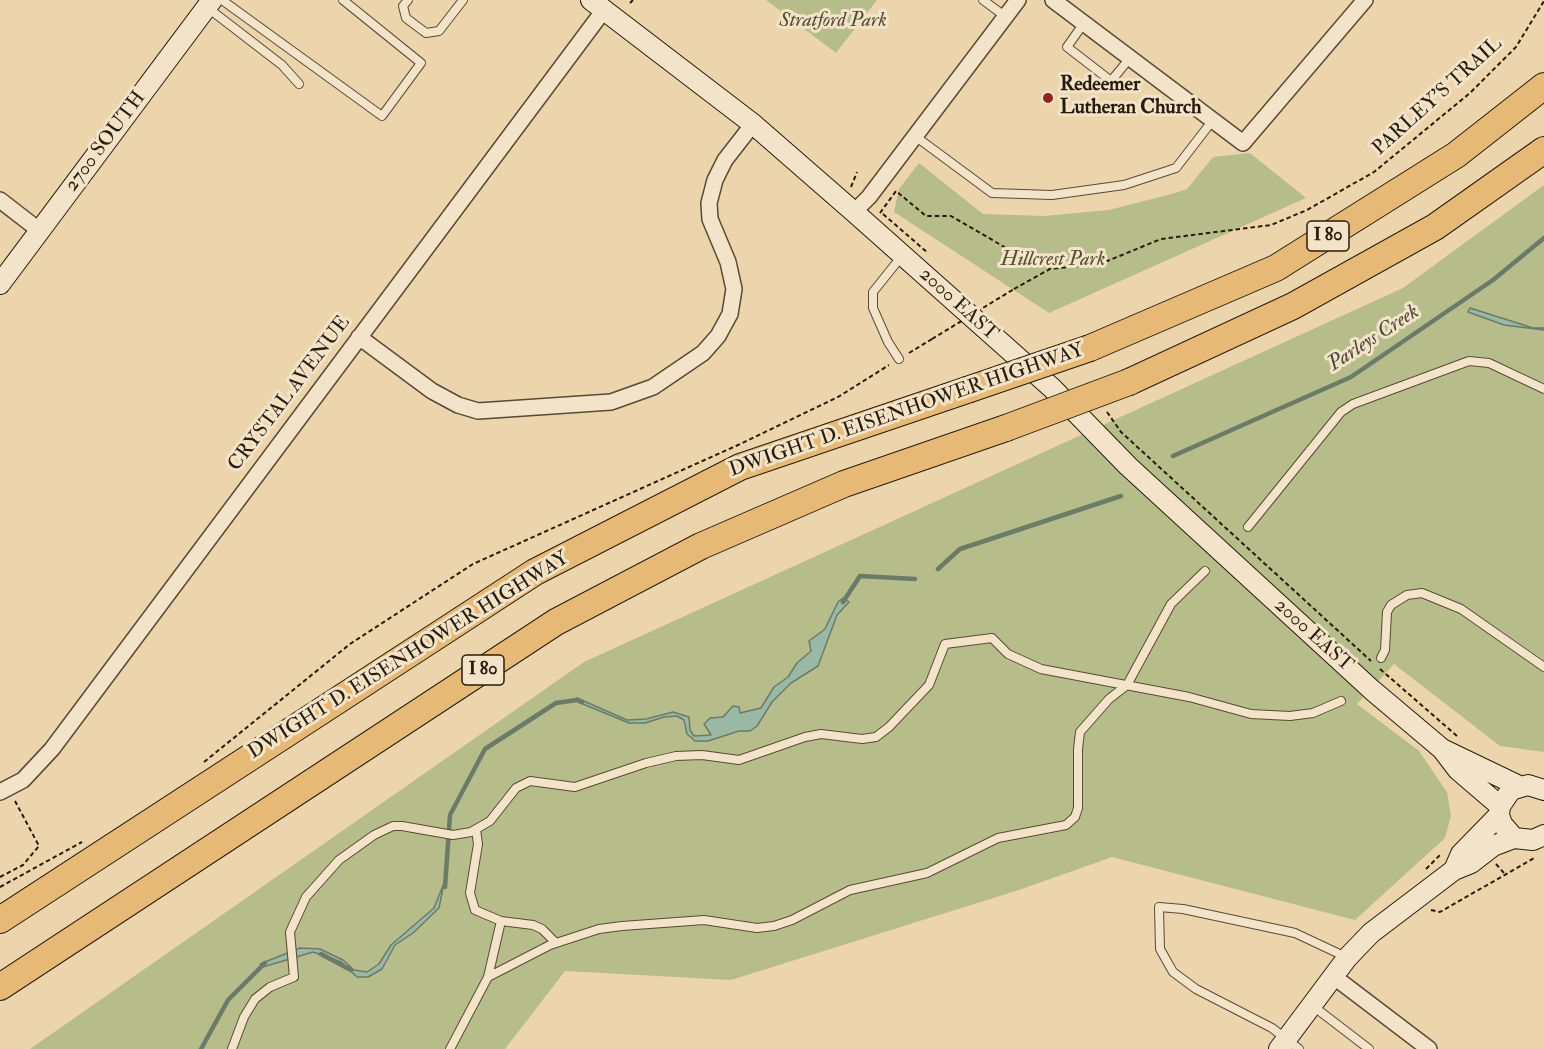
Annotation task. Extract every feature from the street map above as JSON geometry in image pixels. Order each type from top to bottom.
[{"type":"highway","name":"DWIGHT D. EISENHOWER HIGHWAY","points":[[0,920],[535,572],[740,467],[1090,348],[1276,268],[1456,155],[1544,86]]},
{"type":"highway","name":"I 80","points":[[0,987],[556,622],[701,546],[844,484],[1006,428],[1129,381],[1293,306],[1425,233],[1544,150]]},
{"type":"highway","points":[[0,914],[38,894]]},
{"type":"street","points":[[854,212],[869,197],[1018,0]]},
{"type":"street","points":[[1053,0],[1243,143],[1365,0]]},
{"type":"street","name":"2700 SOUTH","points":[[0,284],[214,2]]},
{"type":"street","name":"2000 EAST","points":[[597,5],[753,124],[854,212],[1052,388],[1128,466],[1304,629],[1448,741],[1519,786],[1528,785],[1544,790]]},
{"type":"street","name":"CRYSTAL AVENUE","points":[[4,791],[23,780],[52,749],[359,337],[597,5]]},
{"type":"street","points":[[359,337],[432,391],[458,405],[478,411],[611,402],[652,387],[704,353],[718,336],[730,314],[734,290],[728,262],[710,219],[709,203],[715,180],[725,160],[753,124]]},
{"type":"street","points":[[0,200],[40,231]]},
{"type":"street","name":"2000 EAST","points":[[1448,741],[1458,770],[1500,810],[1502,824],[1514,838]]},
{"type":"street","points":[[1454,870],[1461,854],[1500,810],[1511,790],[1519,786]]},
{"type":"street","points":[[1288,1046],[1311,1005],[1333,976],[1347,958],[1378,928],[1454,870],[1471,863],[1493,846],[1514,838],[1533,840],[1544,835]]},
{"type":"street","points":[[1333,976],[1429,1049]]},
{"type":"lane","points":[[214,2],[382,116],[421,63],[343,0]]},
{"type":"lane","points":[[408,0],[403,6],[406,18],[426,33],[439,31],[463,0]]},
{"type":"lane","points":[[983,0],[1006,17]]},
{"type":"lane","points":[[214,2],[282,65],[299,84]]},
{"type":"lane","points":[[1084,23],[1067,47],[1111,81],[1130,58]]},
{"type":"lane","points":[[915,136],[992,193],[1052,195],[1124,185],[1176,168],[1213,120]]},
{"type":"lane","points":[[900,359],[888,342],[873,308],[873,292],[903,256]]},
{"type":"lane","points":[[1248,527],[1341,412],[1353,404],[1469,361],[1490,363],[1544,389]]},
{"type":"lane","points":[[488,977],[556,943],[599,929],[704,920],[757,928],[774,926],[792,920],[850,890],[927,873],[998,838],[1066,825],[1075,817],[1078,808],[1080,732],[1109,699],[1127,685],[1171,604],[1205,572]]},
{"type":"lane","points":[[1381,658],[1385,650],[1387,612],[1391,605],[1407,595],[1422,593],[1461,609],[1544,667]]},
{"type":"lane","points":[[232,1049],[244,1017],[255,999],[273,985],[291,980],[294,969],[290,939],[291,924],[310,893],[339,860],[362,843],[393,826],[453,835],[476,829],[490,821],[516,788],[531,781],[575,787],[646,763],[676,756],[702,755],[739,760],[805,737],[821,734],[862,739],[876,736],[889,727],[929,685],[945,644],[992,638],[1008,654],[1035,667],[1058,674],[1127,685],[1266,716],[1313,713],[1341,701]]},
{"type":"lane","points":[[476,829],[478,844],[470,893],[471,904],[482,914],[501,921],[533,925],[542,929],[556,943]]},
{"type":"lane","points":[[1288,1046],[1272,1029],[1188,984],[1173,972],[1160,949],[1159,907],[1183,909],[1295,933],[1324,944],[1347,958]]},
{"type":"lane","points":[[450,1049],[488,977],[501,921]]},
{"type":"lane","points":[[1311,1005],[1369,1049]]},
{"type":"path","name":"PARLEY'S TRAIL","points":[[932,339],[1050,269],[1100,264],[1176,236],[1271,225],[1306,210],[1374,172],[1470,93],[1516,47],[1544,1]]},
{"type":"path","points":[[851,187],[856,172]]},
{"type":"path","points":[[932,257],[888,216],[880,213],[896,191],[926,216],[951,216],[1025,259],[1044,261],[1050,269]]},
{"type":"path","points":[[984,306],[993,314]]},
{"type":"path","points":[[1100,406],[1129,440],[1386,675],[1448,741]]},
{"type":"path","points":[[4,791],[39,846],[23,865],[0,877],[4,884]]},
{"type":"path","points":[[1423,871],[1447,849]]},
{"type":"path","points":[[1440,912],[1544,853]]},
{"type":"green space","name":"Stratford Park","points":[[766,0],[877,0],[836,53]]},
{"type":"green space","name":"Hillcrest Park","points":[[1250,153],[1306,198],[1049,313],[894,212],[899,189],[919,163],[983,214],[1044,216],[1109,210],[1175,193],[1187,189],[1213,157]]},
{"type":"green space","points":[[1544,185],[1544,752],[1500,746],[1394,664],[1357,704],[1419,751],[1447,792],[1451,816],[1445,838],[1355,920],[1112,857],[1019,890],[731,980],[565,971],[505,1049],[30,1049],[584,662],[1403,288]]},
{"type":"shaded area","points":[[1470,308],[1533,328],[1544,328],[1544,330],[1504,325],[1468,312]]},
{"type":"shaded area","points":[[843,598],[849,602],[837,615],[818,666],[791,683],[772,702],[757,726],[750,731],[739,731],[708,741],[695,741],[687,734],[684,720],[677,716],[664,717],[645,723],[629,723],[578,702],[577,698],[627,720],[646,719],[673,712],[689,717],[690,730],[694,736],[711,735],[704,724],[710,718],[723,717],[733,706],[739,707],[740,713],[761,708],[774,687],[788,677],[797,663],[811,651],[809,641],[825,629],[838,602]]},
{"type":"shaded area","points":[[444,883],[439,908],[413,933],[395,945],[382,969],[368,977],[357,977],[341,962],[313,952],[263,967],[260,964],[300,948],[320,949],[343,960],[354,970],[367,972],[379,964],[391,945],[434,908]]},
{"type":"waterway","name":"Parleys Creek","points":[[1173,456],[1351,377],[1493,280],[1544,238]]},
{"type":"waterway","name":"Parleys Creek","points":[[938,569],[960,549],[1121,496]]},
{"type":"waterway","name":"Parleys Creek","points":[[843,602],[860,576],[915,579]]},
{"type":"waterway","name":"Parleys Creek","points":[[445,887],[450,815],[485,749],[556,703],[577,700],[582,702]]},
{"type":"waterway","name":"Parleys Creek","points":[[321,954],[351,970]]},
{"type":"waterway","name":"Parleys Creek","points":[[201,1049],[228,1000],[265,963]]},
{"type":"place","name":"Redeemer Lutheran Church","points":[[1048,98]]}]
